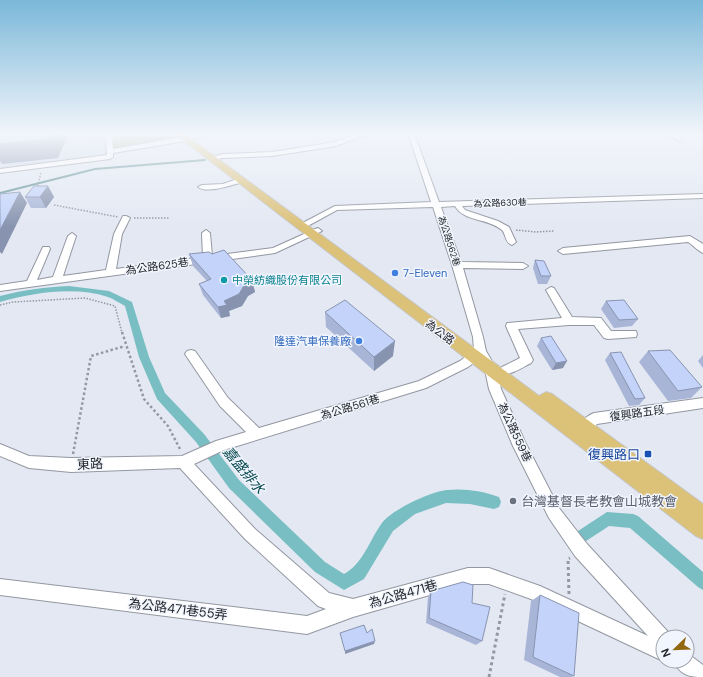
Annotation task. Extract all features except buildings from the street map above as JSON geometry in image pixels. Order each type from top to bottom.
[{"type":"main road","name":"為公路","points":[[223,165],[240,180],[310,228]]},
{"type":"main road","name":"為公路","points":[[225,165],[581,432],[703,529]]},
{"type":"main road","name":"為公路","points":[[581,432],[703,516]]},
{"type":"street","points":[[0,171],[50,165]]},
{"type":"street","name":"為公路562巷","points":[[422,165],[457,265],[478,337],[477,354]]},
{"type":"street","points":[[202,187],[224,186],[240,180]]},
{"type":"street","name":"為公路630巷","points":[[310,228],[335,208],[703,196]]},
{"type":"street","points":[[457,204],[462,212],[495,223],[506,229],[512,242]]},
{"type":"street","points":[[110,273],[118,234],[126,218]]},
{"type":"street","name":"為公路625巷","points":[[0,288],[208,258],[275,250],[310,228]]},
{"type":"street","points":[[206,233],[208,258]]},
{"type":"street","points":[[57,280],[72,236]]},
{"type":"street","points":[[563,251],[690,239],[703,250]]},
{"type":"street","points":[[31,283],[46,249]]},
{"type":"street","points":[[457,265],[523,266]]},
{"type":"street","points":[[551,290],[569,321]]},
{"type":"street","points":[[499,370],[527,360],[511,326],[569,321],[597,321],[608,335],[632,334]]},
{"type":"street","points":[[190,354],[224,402],[257,434]]},
{"type":"street","name":"為公路561巷","points":[[183,462],[218,446],[422,385],[464,364],[477,354]]},
{"type":"street","name":"為公路559巷","points":[[499,370],[495,389],[517,438],[554,513],[581,550]]},
{"type":"street","name":"復興路五段","points":[[581,432],[594,419],[703,403]]},
{"type":"street","name":"東路","points":[[0,450],[29,462],[71,465],[183,462]]},
{"type":"street","name":"為公路471巷","points":[[183,462],[250,534],[324,600],[353,608],[468,576],[489,576],[534,592],[655,648]]},
{"type":"street","points":[[581,550],[655,631]]},
{"type":"street","name":"為公路471巷55弄","points":[[0,587],[307,625],[353,608]]},
{"type":"street","points":[[694,669],[703,676]]},
{"type":"path","points":[[36,192],[38,181]]},
{"type":"path","points":[[54,205],[126,218],[170,218]]},
{"type":"path","points":[[506,229],[536,232],[554,231]]},
{"type":"path","points":[[0,305],[13,302],[85,298],[115,306],[126,346],[144,399],[168,426],[181,448],[183,462]]},
{"type":"path","points":[[71,465],[91,356],[126,346]]},
{"type":"path","points":[[569,608],[568,559],[581,550]]},
{"type":"path","points":[[489,677],[508,582]]},
{"type":"shaded area","points":[[0,165],[41,165],[0,170]]},
{"type":"waterway","points":[[0,193],[95,169],[149,165]]},
{"type":"waterway","name":"嘉盛排水","points":[[0,299],[40,291],[69,289],[109,294],[129,304],[144,357],[161,396],[200,438],[234,484],[320,567],[344,582],[359,574],[388,526],[411,509],[446,496],[470,497],[494,502]]},
{"type":"waterway","name":"嘉盛排水","points":[[583,536],[607,519],[633,521],[703,582]]},
{"type":"place","name":"7-Eleven","points":[[395,273]]},
{"type":"place","name":"中榮紡織股份有限公司","points":[[224,280]]},
{"type":"place","name":"隆達汽車保養廠","points":[[359,341]]},
{"type":"place","name":"復興路口","points":[[648,454]]},
{"type":"place","name":"台灣基督長老教會山城教會","points":[[513,501]]}]
